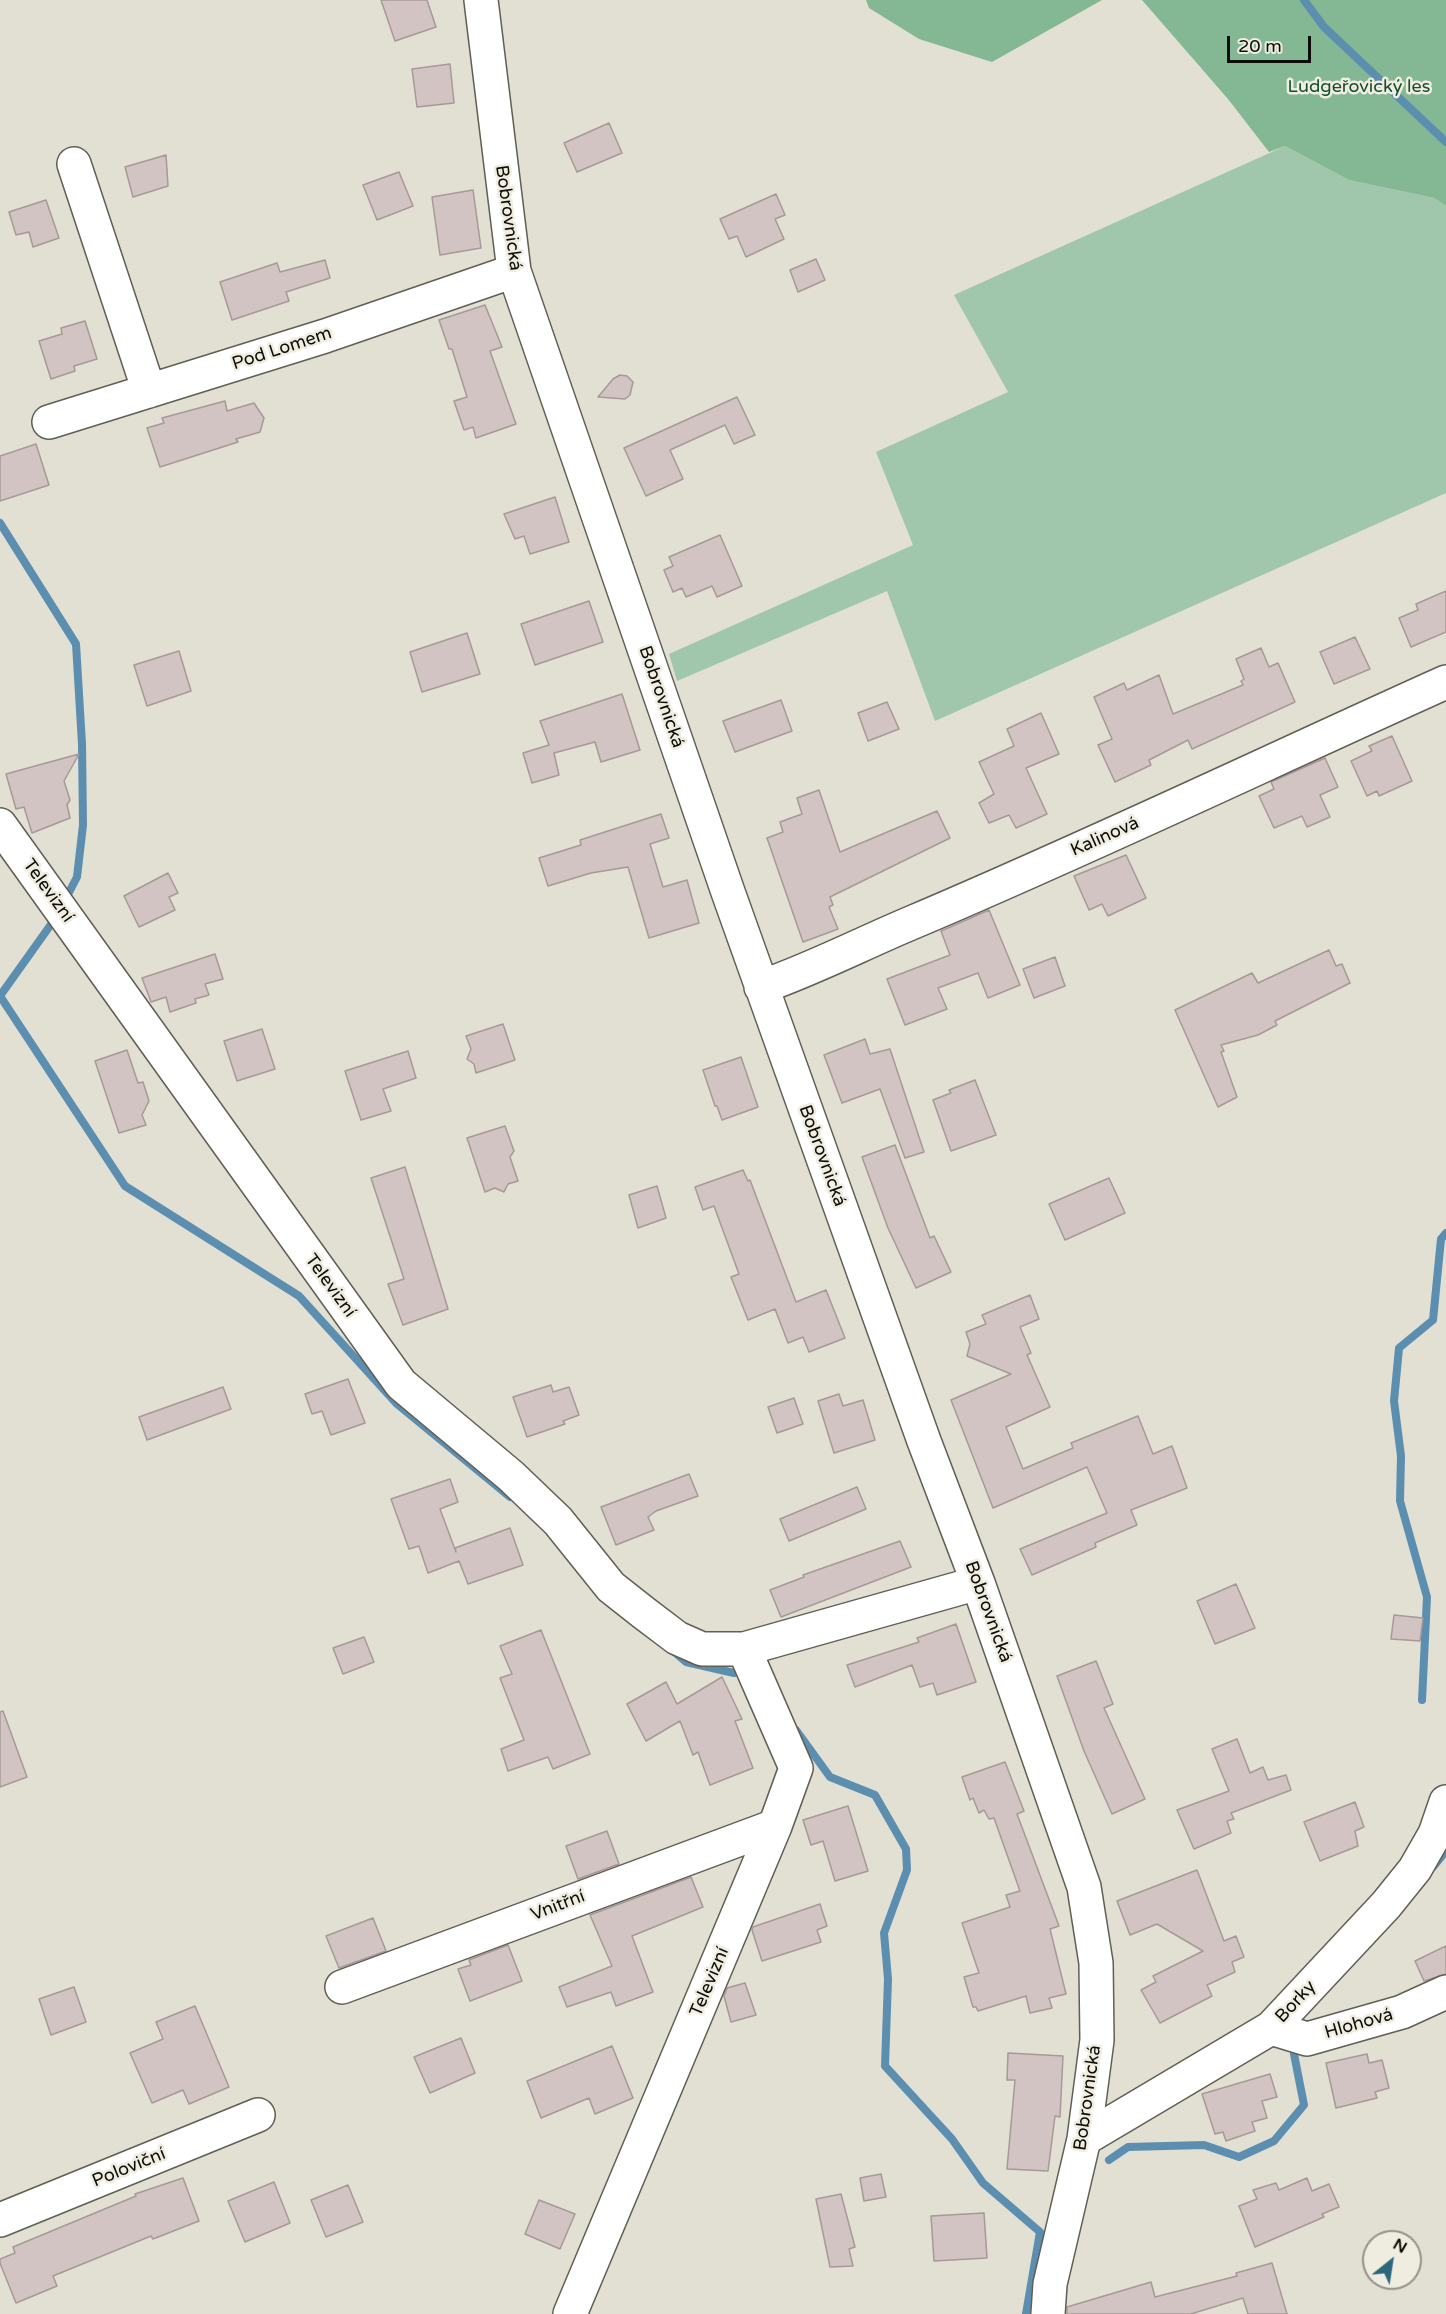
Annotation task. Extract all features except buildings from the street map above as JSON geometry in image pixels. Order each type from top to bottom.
[{"type":"street","name":"Bobrovnická","points":[[481,0],[514,271],[761,987],[920,1430],[978,1583],[1084,1887],[1092,1926],[1098,2003],[1097,2040],[1084,2139],[1050,2284],[1048,2314]]},
{"type":"street","points":[[74,164],[149,390]]},
{"type":"street","name":"Pod Lomem","points":[[49,422],[325,336],[514,271]]},
{"type":"street","name":"Kalinová","points":[[761,987],[808,970],[835,955],[987,890],[1446,682]]},
{"type":"street","name":"Televizní","points":[[0,825],[401,1384],[527,1491],[558,1521],[611,1587],[644,1613],[677,1638],[702,1649],[744,1649],[978,1583]]},
{"type":"street","name":"Televizní","points":[[570,2314],[776,1826],[796,1768],[744,1649]]},
{"type":"street","name":"Borky","points":[[1084,2139],[1271,2028],[1386,1905],[1415,1869],[1435,1833],[1446,1802]]},
{"type":"street","name":"Vnitřní","points":[[342,1987],[776,1826]]},
{"type":"street","name":"Hlohová","points":[[1271,2028],[1307,2039],[1402,2012],[1446,1992]]},
{"type":"street","name":"Poloviční","points":[[0,2220],[258,2115]]},
{"type":"green space","points":[[866,0],[1102,0],[992,62],[919,39],[869,8]]},
{"type":"green space","name":"Ludgeřovický les","points":[[1142,0],[1446,0],[1446,206],[1434,198],[1349,180],[1285,146],[1269,152],[1228,99]]},
{"type":"green space","points":[[1285,146],[1349,180],[1434,198],[1446,206],[1446,493],[935,721],[887,591],[677,681],[669,654],[913,545],[876,452],[1008,392],[954,295]]},
{"type":"waterway","points":[[1304,0],[1324,27],[1446,142]]},
{"type":"waterway","points":[[0,523],[76,644],[82,744],[83,825],[77,877],[64,902]]},
{"type":"waterway","points":[[57,916],[0,996],[125,1186],[299,1296],[397,1404],[510,1497]]},
{"type":"waterway","points":[[1422,1700],[1427,1597],[1400,1501],[1401,1456],[1394,1401],[1399,1348],[1433,1320],[1441,1239],[1446,1233]]},
{"type":"waterway","points":[[672,1650],[686,1662],[734,1673]]},
{"type":"waterway","points":[[796,1730],[830,1777],[875,1795],[906,1849],[907,1870],[884,1933],[888,1979],[885,2066],[952,2139],[983,2183],[1040,2232],[1026,2314]]},
{"type":"waterway","points":[[1433,1867],[1446,1851]]},
{"type":"waterway","points":[[1109,2160],[1128,2147],[1204,2145],[1239,2157],[1274,2141],[1304,2105],[1294,2054]]}]
